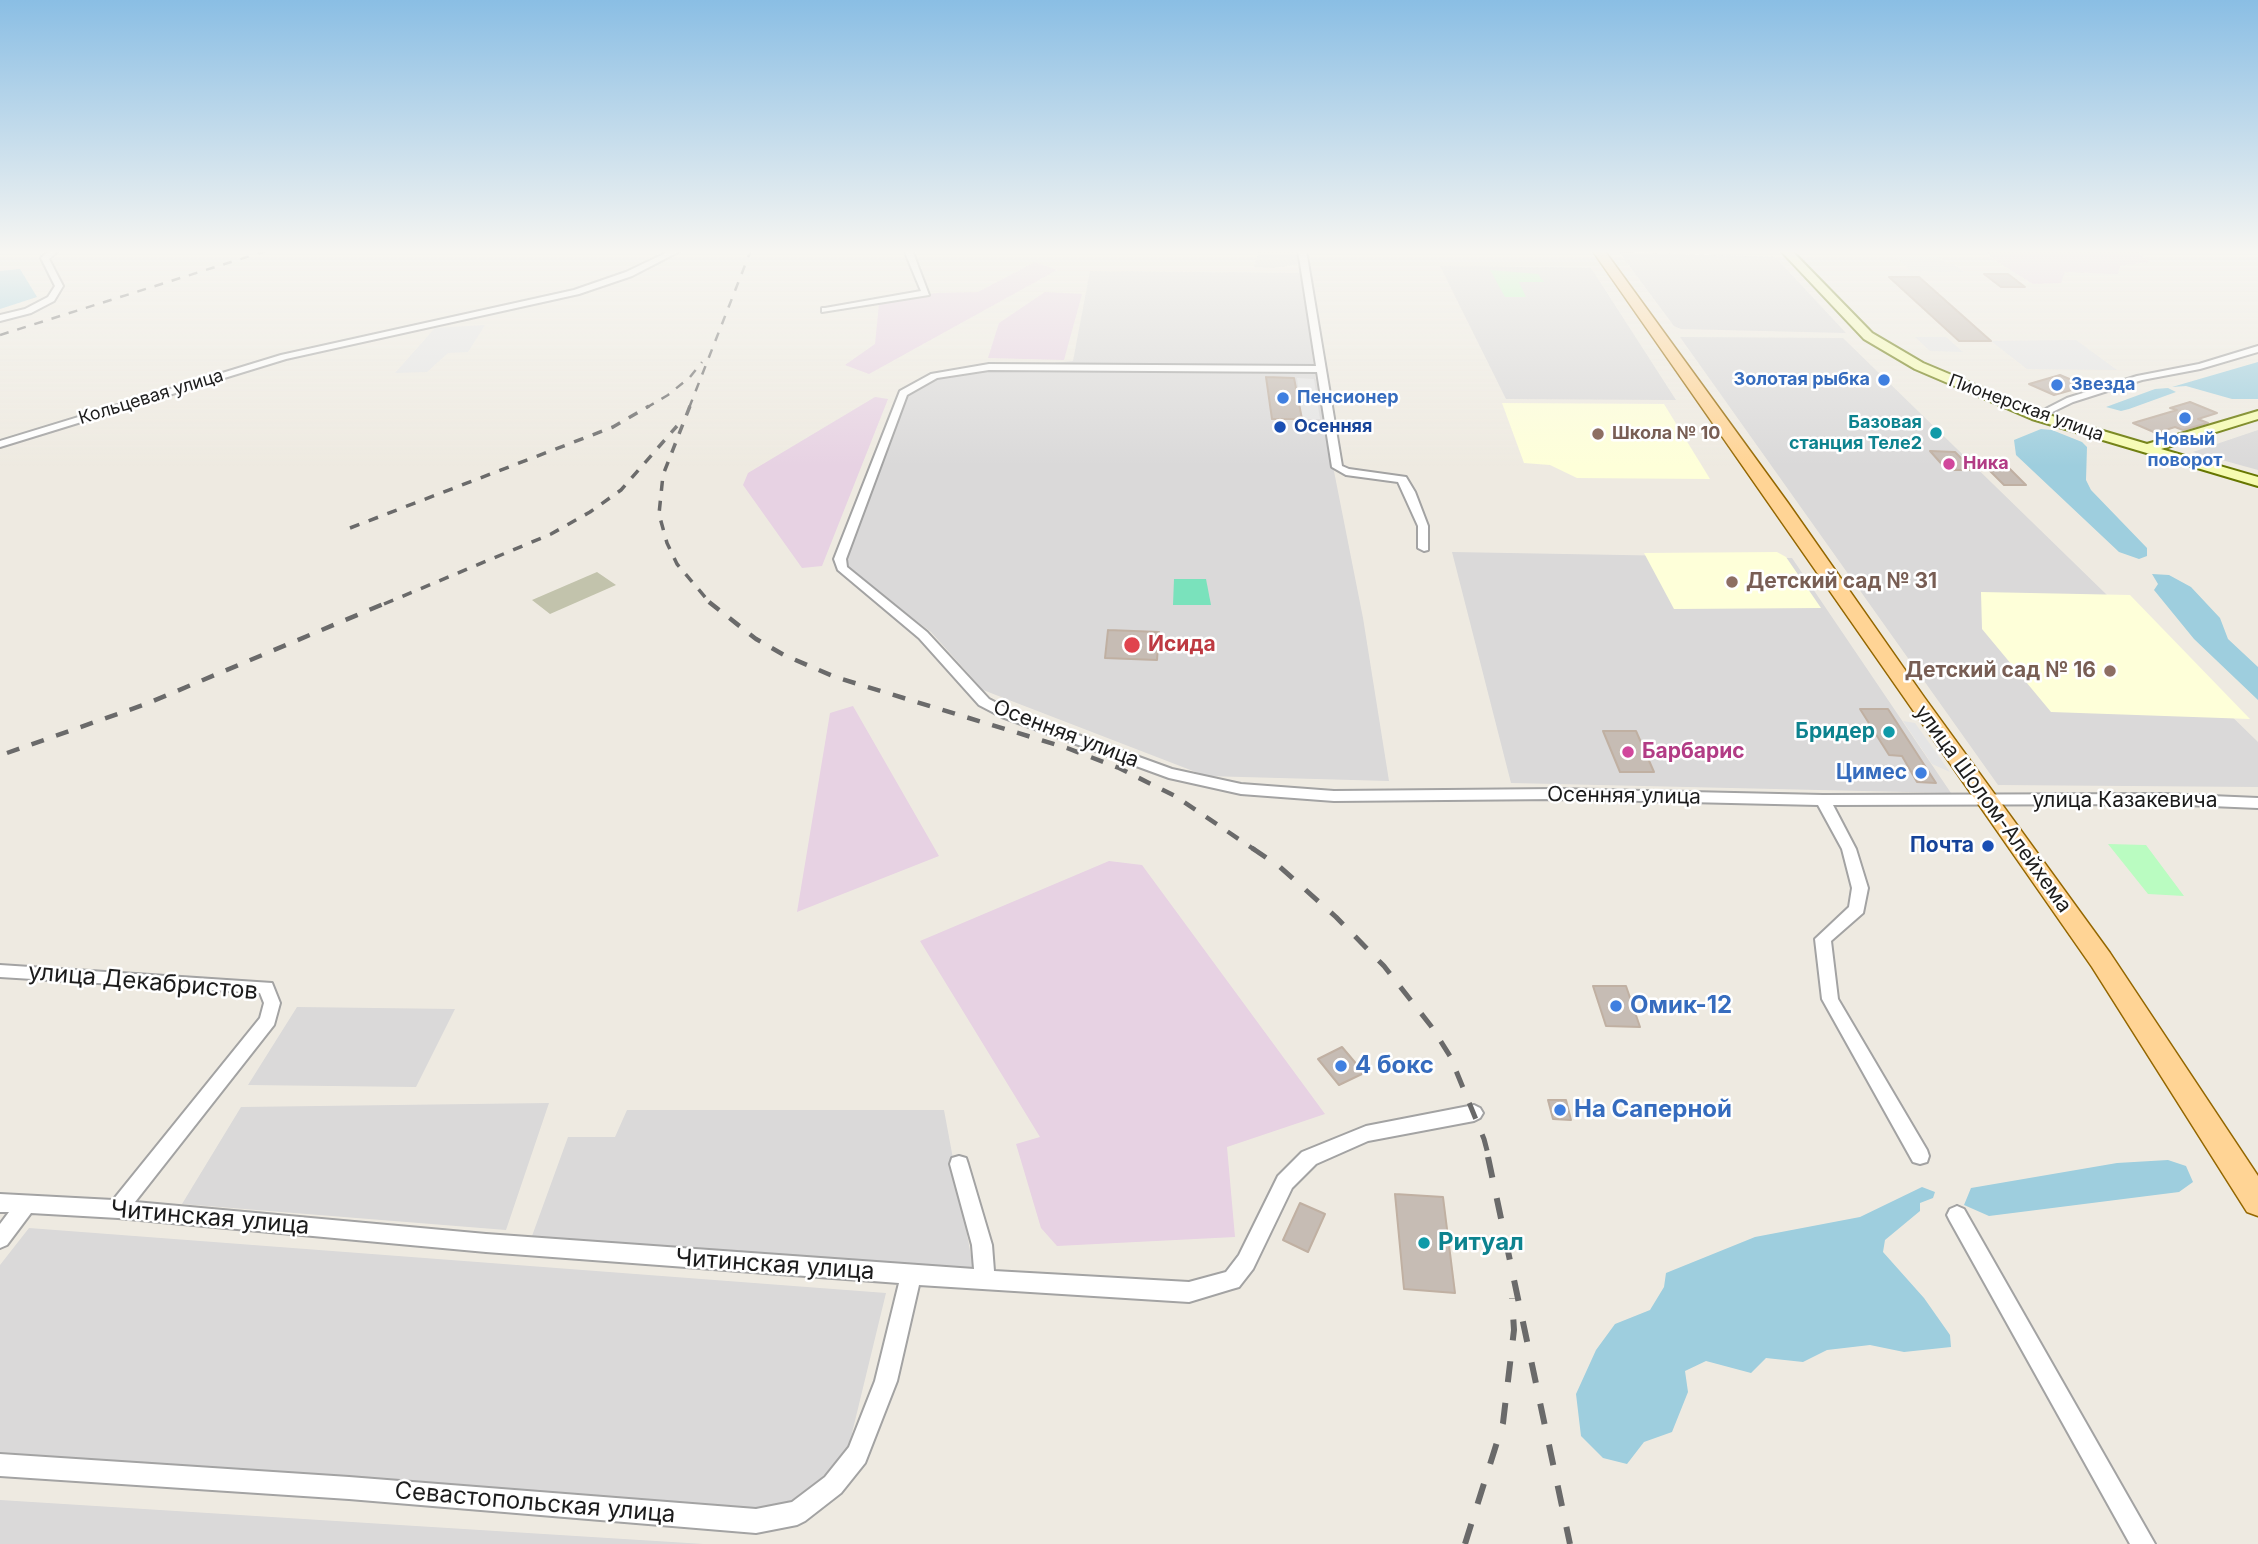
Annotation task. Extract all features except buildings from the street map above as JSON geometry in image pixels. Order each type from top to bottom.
[{"type":"main road","name":"улица Шолом-Алейхема","points":[[1651,322],[2101,960],[2258,1202]]},
{"type":"main road","name":"Пионерская улица","points":[[1853,322],[1880,345],[1943,378],[2037,416],[2258,482]]},
{"type":"main road","points":[[2146,449],[2258,415]]},
{"type":"main road","name":"Пионерская улица","points":[[2146,449],[2258,475]]},
{"type":"street","name":"Кольцевая улица","points":[[0,444],[227,373],[443,322]]},
{"type":"street","points":[[1314,322],[1319,369],[1337,467],[1346,472],[1402,479],[1423,526],[1424,548]]},
{"type":"street","points":[[2037,416],[2070,400],[2140,378],[2200,366],[2258,349]]},
{"type":"street","name":"Осенняя улица","points":[[1319,369],[989,367],[934,376],[903,393],[840,559],[842,568],[923,635],[984,702],[1007,714],[1193,780],[1277,793],[1334,796],[1557,794],[1823,800]]},
{"type":"street","name":"улица Казакевича","points":[[1823,800],[2164,799],[2258,803]]},
{"type":"street","points":[[1823,800],[1849,849],[1860,888],[1857,909],[1823,939],[1830,999],[1920,1156]]},
{"type":"street","name":"улица Декабристов","points":[[0,971],[266,987],[272,1003],[268,1020],[118,1209]]},
{"type":"street","name":"Читинская улица","points":[[0,1203],[118,1209],[486,1243],[911,1275],[1120,1290],[1189,1292],[1232,1280],[1246,1262],[1285,1182],[1309,1158],[1366,1134],[1475,1113]]},
{"type":"street","points":[[959,1164],[982,1245],[985,1279]]},
{"type":"street","points":[[0,1239],[27,1204]]},
{"type":"street","points":[[1956,1215],[2143,1544]]},
{"type":"street","name":"Севастопольская улица","points":[[0,1465],[349,1488],[757,1521],[797,1513],[833,1485],[857,1455],[886,1381],[911,1275]]},
{"type":"shaded area","points":[[877,322],[963,322],[869,374],[845,365],[875,344]]},
{"type":"shaded area","points":[[1074,322],[1064,360],[988,358],[999,323]]},
{"type":"shaded area","name":"Осенняя","points":[[1080,322],[1309,322],[1314,370],[1363,618],[1389,781],[1206,776],[983,690],[931,632],[842,564],[906,394],[949,374],[1073,361]]},
{"type":"shaded area","points":[[1468,322],[1626,322],[1676,400],[1506,399]]},
{"type":"shaded area","points":[[1671,322],[1836,322],[1846,333],[1681,329]]},
{"type":"shaded area","points":[[485,325],[468,352],[448,353],[427,372],[395,373],[435,328]]},
{"type":"shaded area","points":[[1680,337],[1843,338],[2258,742],[2258,787],[1998,785]]},
{"type":"shaded area","points":[[1915,337],[1946,337],[1963,352],[1930,351]]},
{"type":"shaded area","points":[[2076,340],[2117,370],[2027,369],[1991,341]]},
{"type":"shaded area","points":[[1297,378],[1314,379],[1320,419],[1302,419]]},
{"type":"shaded area","points":[[875,397],[888,399],[822,566],[802,568],[743,485],[748,473]]},
{"type":"shaded area","name":"Школа № 10","points":[[1502,403],[1664,404],[1710,479],[1577,478],[1550,465],[1524,463]]},
{"type":"shaded area","points":[[2258,430],[2258,470],[2193,452]]},
{"type":"shaded area","points":[[1452,552],[1792,558],[1951,793],[1511,783]]},
{"type":"shaded area","name":"Детский сад № 31","points":[[1777,552],[1786,557],[1821,608],[1674,609],[1644,553]]},
{"type":"shaded area","points":[[597,572],[616,585],[550,614],[532,600]]},
{"type":"shaded area","name":"Детский сад № 16","points":[[1981,592],[2130,595],[2250,719],[2051,712],[1982,629]]},
{"type":"shaded area","points":[[853,706],[939,856],[797,912],[830,713]]},
{"type":"shaded area","points":[[1903,721],[1915,723],[1950,772],[1932,764]]},
{"type":"shaded area","points":[[1109,861],[1142,865],[1325,1114],[1227,1147],[1235,1237],[1057,1246],[1041,1228],[1016,1144],[1040,1137],[920,941]]},
{"type":"shaded area","points":[[297,1007],[455,1009],[416,1087],[248,1085]]},
{"type":"shaded area","points":[[549,1103],[506,1230],[182,1204],[241,1107]]},
{"type":"shaded area","points":[[627,1110],[944,1110],[974,1272],[532,1236],[568,1137],[615,1137]]},
{"type":"shaded area","points":[[29,1228],[886,1293],[844,1466],[800,1522],[0,1460],[0,1265]]},
{"type":"shaded area","points":[[0,1500],[704,1544],[0,1544]]},
{"type":"green space","points":[[1174,579],[1206,579],[1211,605],[1173,605]]},
{"type":"green space","points":[[2108,844],[2146,845],[2184,896],[2148,894]]},
{"type":"water","points":[[2258,362],[2258,399],[2232,399],[2186,386],[2172,387]]},
{"type":"water","points":[[2168,388],[2176,392],[2121,411],[2106,407],[2155,389]]},
{"type":"water","points":[[2041,429],[2052,430],[2082,442],[2087,447],[2086,480],[2091,490],[2147,548],[2147,556],[2139,559],[2119,552],[2016,455],[2014,440]]},
{"type":"water","points":[[2152,574],[2169,575],[2191,587],[2220,618],[2228,639],[2258,667],[2258,700],[2194,639],[2154,590],[2158,584]]},
{"type":"water","points":[[2168,1160],[2186,1166],[2193,1182],[2179,1192],[1989,1216],[1964,1205],[1971,1188],[2117,1163]]},
{"type":"water","points":[[1922,1187],[1935,1192],[1933,1198],[1920,1203],[1920,1211],[1885,1240],[1883,1252],[1924,1298],[1950,1335],[1951,1347],[1904,1352],[1870,1345],[1827,1350],[1803,1362],[1766,1358],[1751,1373],[1706,1361],[1685,1371],[1688,1392],[1672,1432],[1644,1442],[1627,1464],[1603,1458],[1581,1436],[1576,1394],[1596,1350],[1615,1324],[1650,1310],[1664,1287],[1666,1273],[1755,1237],[1860,1217]]},
{"type":"railway","points":[[0,335],[41,322]]},
{"type":"railway","points":[[689,408],[723,322]]},
{"type":"railway","points":[[646,408],[690,377],[702,362]]},
{"type":"railway","points":[[350,528],[613,427],[649,406]]},
{"type":"railway","points":[[690,406],[663,475],[659,514],[667,543],[677,564],[710,603]]},
{"type":"railway","points":[[384,604],[551,534],[590,512],[621,490],[677,426]]},
{"type":"railway","points":[[7,753],[146,704],[388,602]]},
{"type":"railway","points":[[710,603],[756,639],[784,655],[835,677],[1067,748],[1119,768],[1175,796],[1255,850]]},
{"type":"railway","points":[[1252,848],[1280,867],[1336,917],[1384,966],[1431,1026],[1450,1056],[1484,1139],[1489,1158]]},
{"type":"railway","points":[[1488,1157],[1570,1544]]},
{"type":"railway","points":[[1465,1544],[1503,1423],[1514,1330],[1512,1298]]},
{"type":"place","name":"Золотая рыбка","points":[[1884,380]]},
{"type":"place","name":"Звезда","points":[[2057,385]]},
{"type":"place","name":"Пенсионер","points":[[1283,398]]},
{"type":"place","name":"Новый поворот","points":[[2185,418]]},
{"type":"place","name":"Осенняя","points":[[1280,427]]},
{"type":"place","name":"Базовая станция Теле2","points":[[1936,433]]},
{"type":"place","name":"Школа № 10","points":[[1598,434]]},
{"type":"place","name":"Ника","points":[[1949,464]]},
{"type":"place","name":"Детский сад № 31","points":[[1732,582]]},
{"type":"place","name":"Исида","points":[[1132,645]]},
{"type":"place","name":"Детский сад № 16","points":[[2110,671]]},
{"type":"place","name":"Бридер","points":[[1889,732]]},
{"type":"place","name":"Барбарис","points":[[1628,752]]},
{"type":"place","name":"Цимес","points":[[1921,773]]},
{"type":"place","name":"Почта","points":[[1988,846]]},
{"type":"place","name":"Омик-12","points":[[1616,1006]]},
{"type":"place","name":"4 бокс","points":[[1341,1066]]},
{"type":"place","name":"На Саперной","points":[[1560,1110]]},
{"type":"place","name":"Ритуал","points":[[1424,1243]]}]
